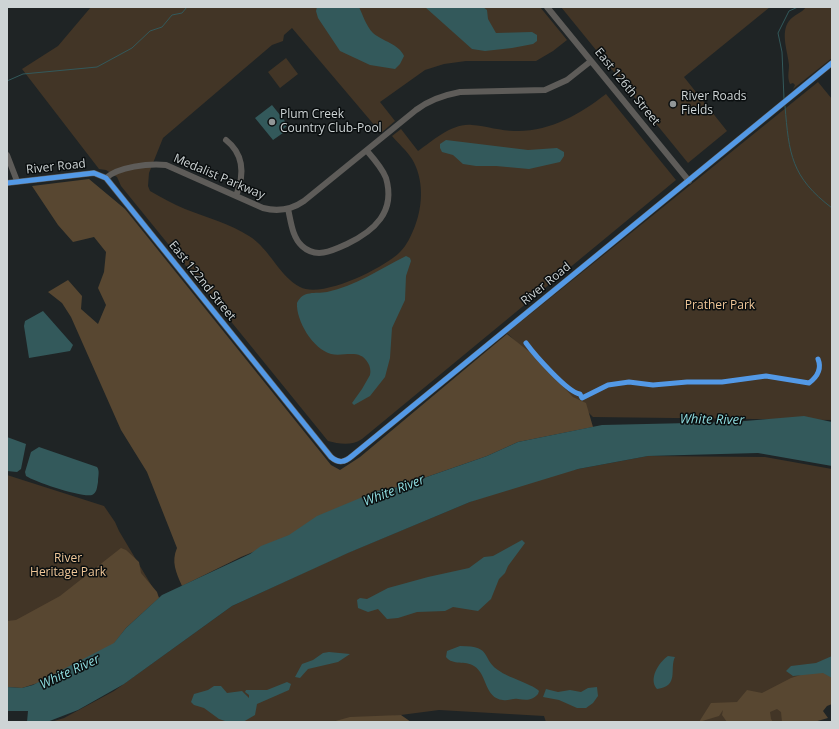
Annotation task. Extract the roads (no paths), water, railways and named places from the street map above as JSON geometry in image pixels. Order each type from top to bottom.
[{"type":"street","name":"East 126th Street","points":[[547,7],[689,180]]},
{"type":"street","name":"Medalist Parkway","points":[[106,178],[117,170],[161,165],[176,169],[263,208],[275,210],[288,209],[304,202],[419,107],[440,97],[460,92],[545,90],[567,80],[591,61]]},
{"type":"street","name":"River Road","points":[[283,397],[332,459],[339,462],[346,460],[832,63]]},
{"type":"street","points":[[226,140],[237,150],[240,160],[241,180],[236,196]]},
{"type":"street","points":[[288,209],[296,239],[304,248],[316,253],[330,252],[369,232],[382,218],[388,192],[384,175],[367,151]]},
{"type":"street","points":[[7,155],[17,181]]},
{"type":"street","name":"River Road","points":[[7,183],[94,173],[106,178]]},
{"type":"street","name":"East 122nd Street","points":[[106,178],[283,397]]},
{"type":"water","points":[[317,7],[359,7],[373,33],[402,52],[404,56],[400,64],[395,69],[370,65],[340,51],[318,18],[316,11]]},
{"type":"water","points":[[425,7],[483,7],[487,10],[488,19],[496,33],[532,32],[537,35],[537,41],[533,44],[512,48],[485,51],[472,49]]},
{"type":"water","name":"Plum Creek Country Club-Pool","points":[[272,105],[288,125],[281,131],[283,133],[273,140],[255,118]]},
{"type":"water","points":[[446,140],[528,150],[557,148],[564,152],[564,156],[560,162],[529,169],[476,166],[463,164],[453,155],[442,152],[440,144]]},
{"type":"water","points":[[406,256],[410,258],[411,261],[406,276],[405,300],[392,328],[390,358],[385,377],[370,396],[354,405],[352,403],[370,375],[369,364],[365,358],[356,354],[331,354],[318,346],[307,333],[299,318],[297,303],[306,294],[327,292],[348,286]]},
{"type":"water","points":[[43,311],[73,345],[70,351],[29,358],[24,326],[25,321]]},
{"type":"water","name":"White River","points":[[804,416],[832,422],[832,466],[758,453],[648,456],[578,469],[470,502],[348,553],[232,606],[124,684],[78,710],[47,722],[27,722],[28,711],[7,711],[7,687],[22,688],[33,685],[114,643],[126,628],[162,595],[250,554],[261,546],[289,535],[317,516],[377,491],[398,487],[487,456],[518,442],[602,425],[733,422]]},
{"type":"water","points":[[7,437],[26,444],[21,469],[17,472],[7,471]]},
{"type":"water","points":[[39,447],[97,467],[99,472],[95,493],[92,495],[87,495],[70,492],[26,476],[25,472],[31,452]]},
{"type":"water","points":[[522,540],[525,543],[508,566],[505,573],[499,579],[491,599],[478,611],[453,607],[445,611],[417,612],[398,618],[387,619],[378,609],[368,612],[358,608],[357,600],[360,598],[367,599],[388,588],[469,568],[484,557],[493,556]]},
{"type":"water","points":[[460,646],[478,648],[483,651],[494,667],[536,689],[539,691],[538,694],[529,700],[505,700],[492,695],[482,675],[474,666],[467,663],[452,661],[446,657],[447,651]]},
{"type":"water","points":[[329,652],[350,654],[338,662],[308,669],[300,678],[295,677],[302,664],[313,660],[323,653]]},
{"type":"water","points":[[668,656],[675,657],[671,681],[664,687],[657,689],[654,676],[658,666]]},
{"type":"water","points":[[832,656],[832,678],[823,673],[793,676],[786,671],[791,666],[816,663]]},
{"type":"water","points":[[287,682],[291,684],[289,690],[257,704],[255,715],[243,722],[228,722],[219,719],[204,708],[194,705],[191,702],[194,694],[208,690],[214,686],[221,686],[227,693],[242,691],[249,698],[249,695],[245,692],[246,690],[267,690]]},
{"type":"water","points":[[597,687],[598,696],[593,703],[586,708],[577,708],[559,700],[543,697],[546,689],[558,692],[570,690],[581,692],[588,688]]},
{"type":"waterway","points":[[7,81],[23,74],[97,67],[132,48],[150,31],[162,27],[172,15],[182,13],[187,7]]},
{"type":"waterway","points":[[784,99],[782,52],[778,33],[789,11],[798,7]]},
{"type":"waterway","points":[[785,106],[788,138],[800,175],[818,197],[832,208]]},
{"type":"place","name":"River Roads Fields","points":[[673,104]]},
{"type":"place","name":"Plum Creek Country Club-Pool","points":[[272,122]]},
{"type":"park label","name":"Prather Park","points":[[720,306]]},
{"type":"park label","name":"River Heritage Park","points":[[68,566]]}]
